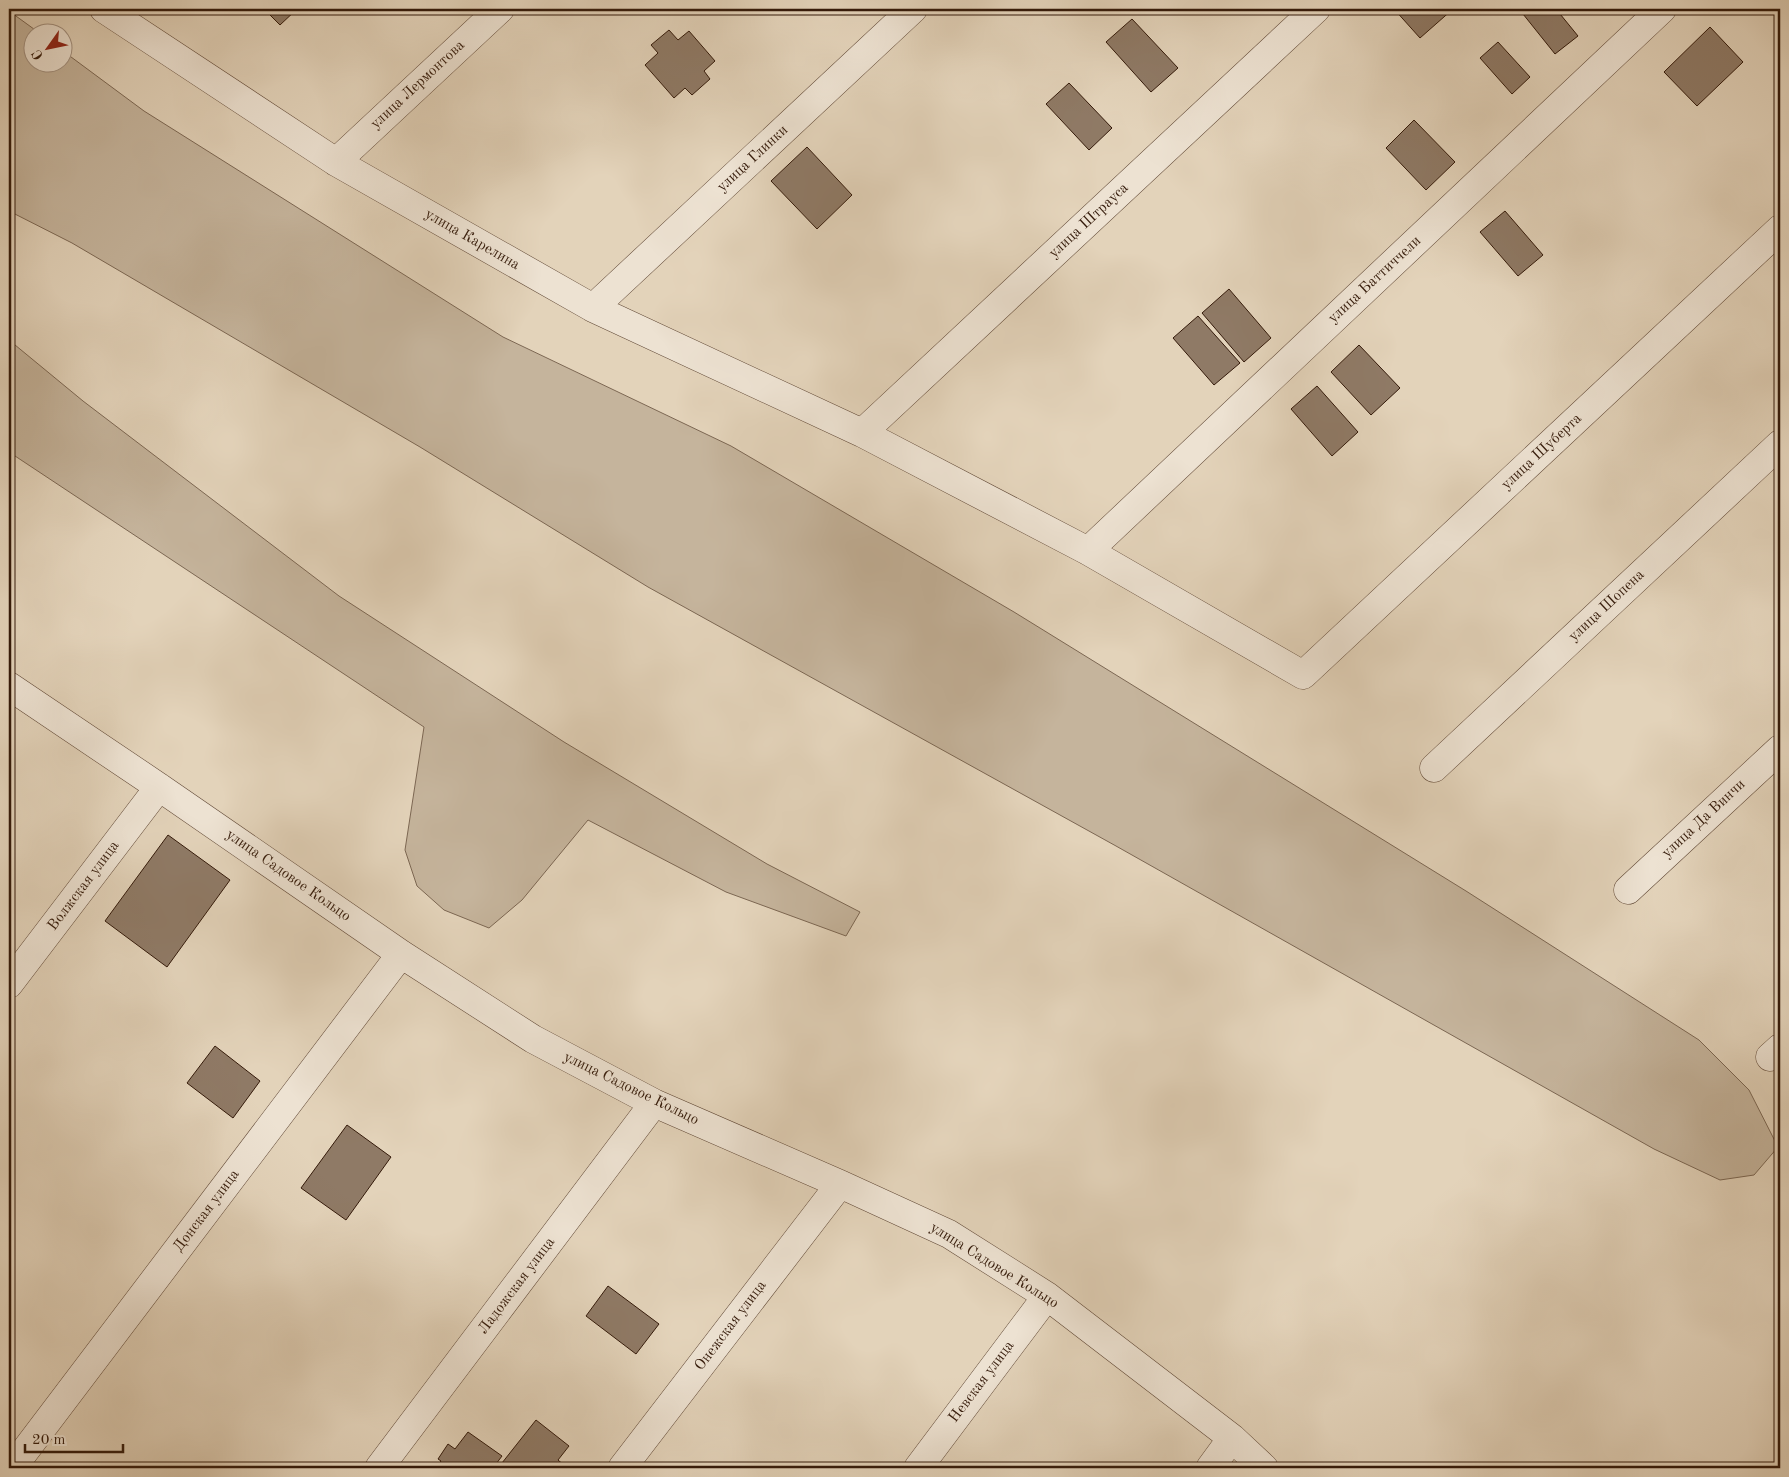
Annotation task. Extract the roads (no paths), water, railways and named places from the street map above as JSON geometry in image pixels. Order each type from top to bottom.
[{"type":"street","name":"улица Лермонтова","points":[[336,162],[500,9]]},
{"type":"street","name":"улица Глинки","points":[[593,308],[913,9]]},
{"type":"street","name":"улица Штрауса","points":[[862,433],[1316,9]]},
{"type":"street","name":"улица Баттиччели","points":[[1088,551],[1662,9]]},
{"type":"street","name":"улица Карелина","points":[[115,12],[336,162],[593,308],[862,433],[1088,551],[1303,675]]},
{"type":"street","name":"улица Шуберта","points":[[1303,675],[1780,229]]},
{"type":"street","name":"улица Шопена","points":[[1434,768],[1780,444]]},
{"type":"street","name":"улица Садовое Кольцо","points":[[9,686],[401,954],[533,1039],[654,1103],[949,1234],[1047,1296],[1232,1438],[1264,1468]]},
{"type":"street","name":"улица Да Винчи","points":[[1628,890],[1780,749]]},
{"type":"street","name":"Волжская улица","points":[[9,984],[159,787]]},
{"type":"street","name":"Донская улица","points":[[12,1468],[401,954]]},
{"type":"street","name":"Ладожская улица","points":[[379,1468],[654,1103]]},
{"type":"street","name":"Онежская улица","points":[[622,1468],[840,1184]]},
{"type":"street","name":"Невская улица","points":[[918,1468],[1047,1296]]},
{"type":"street","points":[[1210,1468],[1232,1438]]}]
